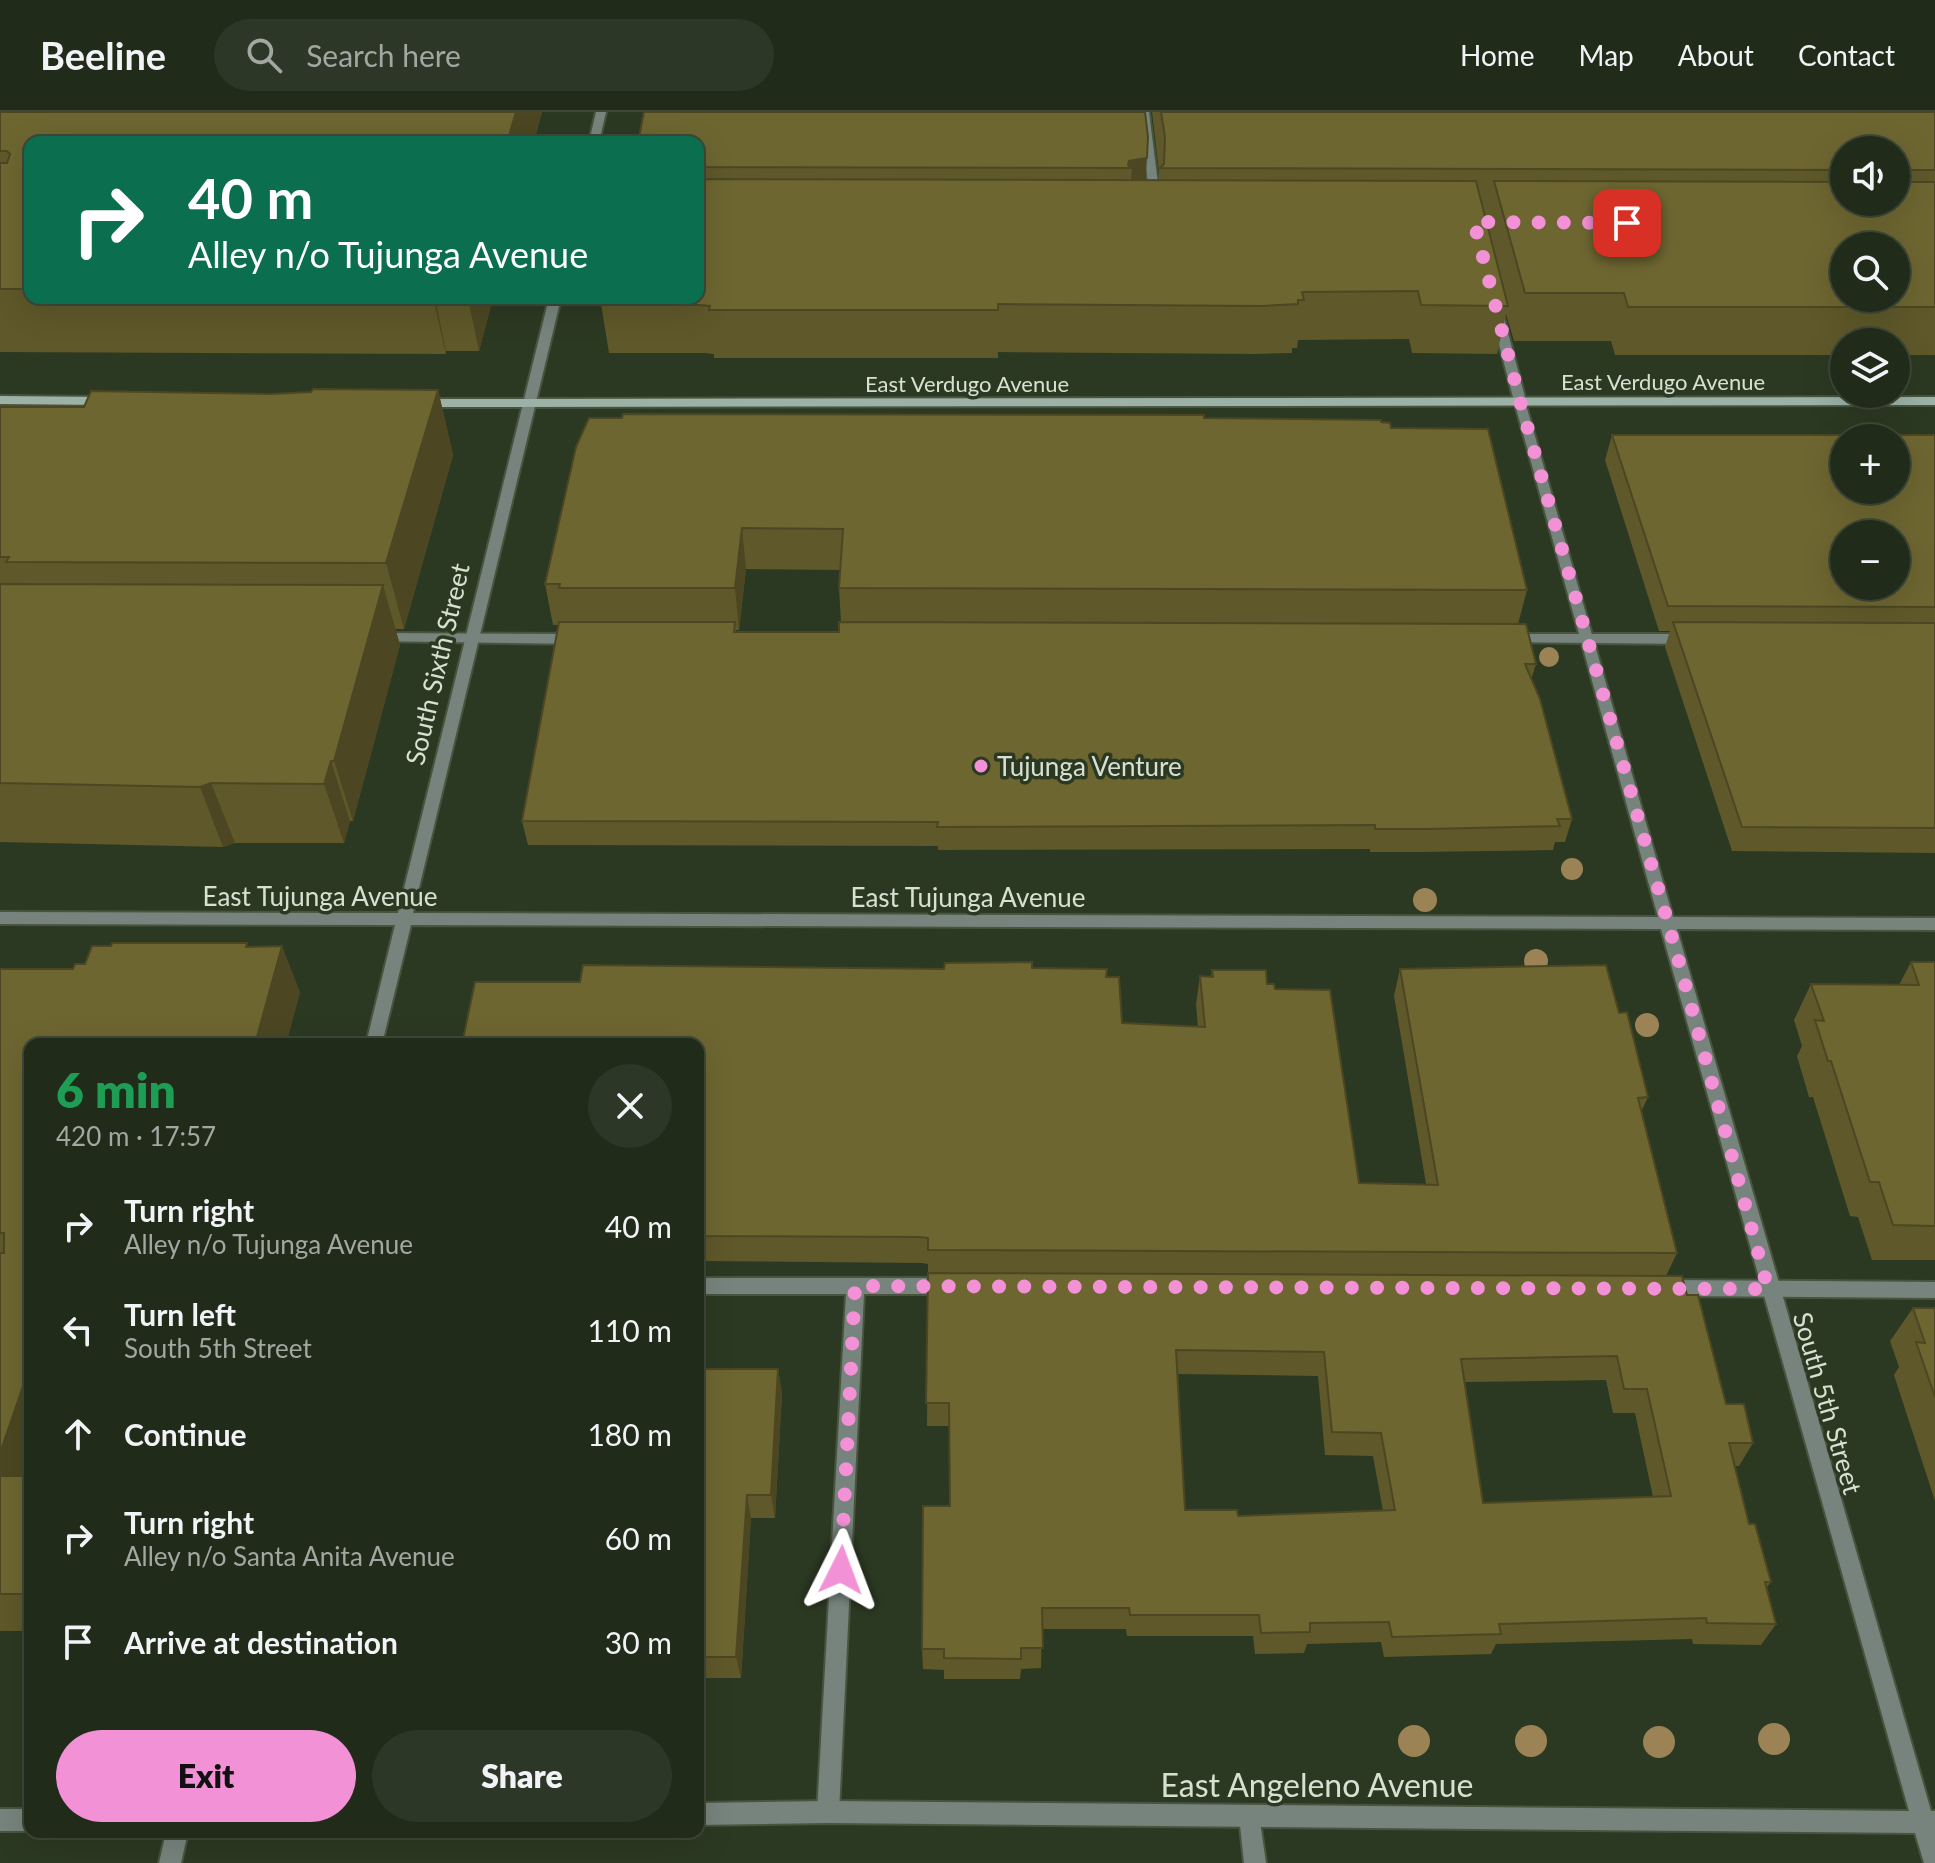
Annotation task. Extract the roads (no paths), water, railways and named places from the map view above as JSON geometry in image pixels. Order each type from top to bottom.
[{"type":"street","points":[[595,136],[601,112]]},
{"type":"street","points":[[1140,211],[1152,211],[1153,184],[1144,112]]},
{"type":"street","name":"South 5th Street","points":[[1494,300],[1768,1289],[1929,1821],[1935,1863]]},
{"type":"street","name":"South Sixth Street","points":[[376,1038],[553,304]]},
{"type":"street","points":[[0,400],[111,401]]},
{"type":"street","name":"East Verdugo Avenue","points":[[413,403],[1935,401]]},
{"type":"street","points":[[363,638],[591,639]]},
{"type":"street","points":[[1500,639],[1701,639]]},
{"type":"street","name":"East Tujunga Avenue","points":[[0,918],[1935,924]]},
{"type":"street","points":[[704,1286],[967,1286]]},
{"type":"street","points":[[828,1812],[855,1286]]},
{"type":"street","points":[[1652,1288],[1935,1290]]},
{"type":"street","name":"East Angeleno Avenue","points":[[704,1814],[828,1812],[1929,1821]]},
{"type":"street","points":[[1250,1816],[1255,1863]]},
{"type":"street","points":[[0,1820],[24,1820]]},
{"type":"street","points":[[170,1863],[176,1838]]},
{"type":"place","name":"Tujunga Venture","points":[[981,766]]}]
